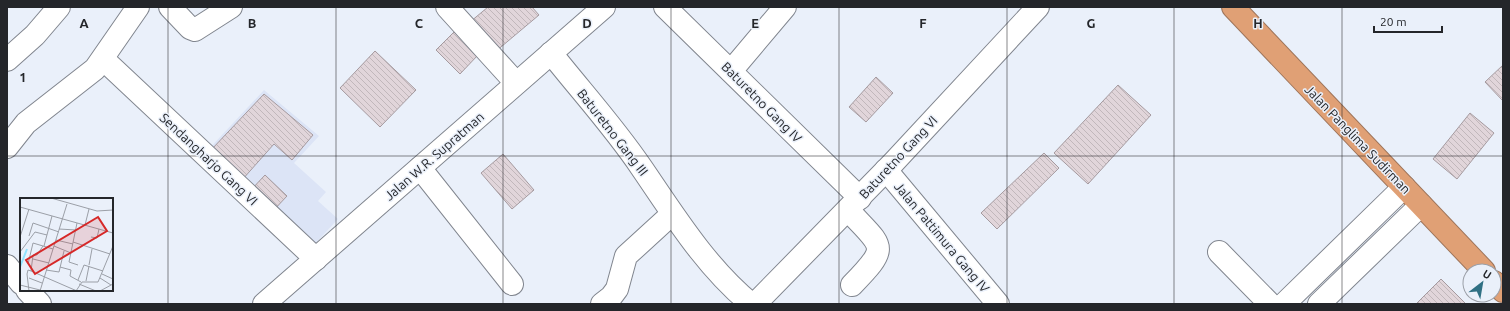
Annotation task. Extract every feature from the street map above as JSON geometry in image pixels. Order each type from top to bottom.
[{"type":"highway","name":"Jalan Panglima Sudirman","points":[[1233,7],[1476,263]]},
{"type":"street","points":[[7,60],[35,35],[58,7]]},
{"type":"street","points":[[10,136],[87,76],[103,58],[138,7]]},
{"type":"street","points":[[170,7],[190,28],[195,30],[231,7]]},
{"type":"street","points":[[447,7],[516,83]]},
{"type":"street","name":"Jalan W.R. Supratman","points":[[264,304],[604,7]]},
{"type":"street","name":"Baturetno Gang IV","points":[[665,7],[731,71],[854,204],[875,239],[879,249],[871,265],[852,285]]},
{"type":"street","points":[[731,71],[785,7]]},
{"type":"street","name":"Baturetno Gang VI","points":[[762,301],[1038,7]]},
{"type":"street","name":"Baturetno Gang III","points":[[551,53],[627,147],[672,214],[714,267],[762,301]]},
{"type":"street","name":"Sendangharjo Gang VI","points":[[103,58],[316,259]]},
{"type":"street","points":[[420,168],[512,284]]},
{"type":"street","name":"Jalan Pattimura Gang IV","points":[[886,170],[998,304]]},
{"type":"street","points":[[1284,304],[1404,186]]},
{"type":"street","points":[[1319,304],[1421,205]]},
{"type":"street","points":[[602,304],[611,297],[617,289],[626,256],[672,214]]},
{"type":"street","points":[[1220,252],[1270,304]]},
{"type":"street","points":[[7,266],[20,282]]},
{"type":"street","points":[[29,291],[40,304]]},
{"type":"shaded area","points":[[264,90],[319,136],[294,163],[326,192],[318,201],[338,219],[311,248],[206,152]]},
{"type":"building","points":[[488,7],[532,7],[539,15],[495,52],[470,22]]},
{"type":"building","points":[[454,32],[478,55],[460,74],[436,50]]},
{"type":"building","points":[[375,51],[416,90],[380,127],[340,88]]},
{"type":"building","points":[[1503,65],[1503,101],[1485,82]]},
{"type":"building","points":[[876,77],[893,93],[866,122],[849,107]]},
{"type":"building","points":[[1118,85],[1151,115],[1088,184],[1054,153]]},
{"type":"building","points":[[264,94],[313,135],[292,160],[274,144],[242,180],[211,150]]},
{"type":"building","points":[[1470,113],[1494,133],[1457,179],[1433,159]]},
{"type":"building","points":[[1044,153],[1059,168],[997,229],[981,213]]},
{"type":"building","points":[[503,154],[534,190],[512,209],[481,173]]},
{"type":"building","points":[[265,175],[287,196],[272,212],[250,191]]},
{"type":"building","points":[[1441,279],[1462,300],[1462,303],[1466,304],[1416,304]]}]
